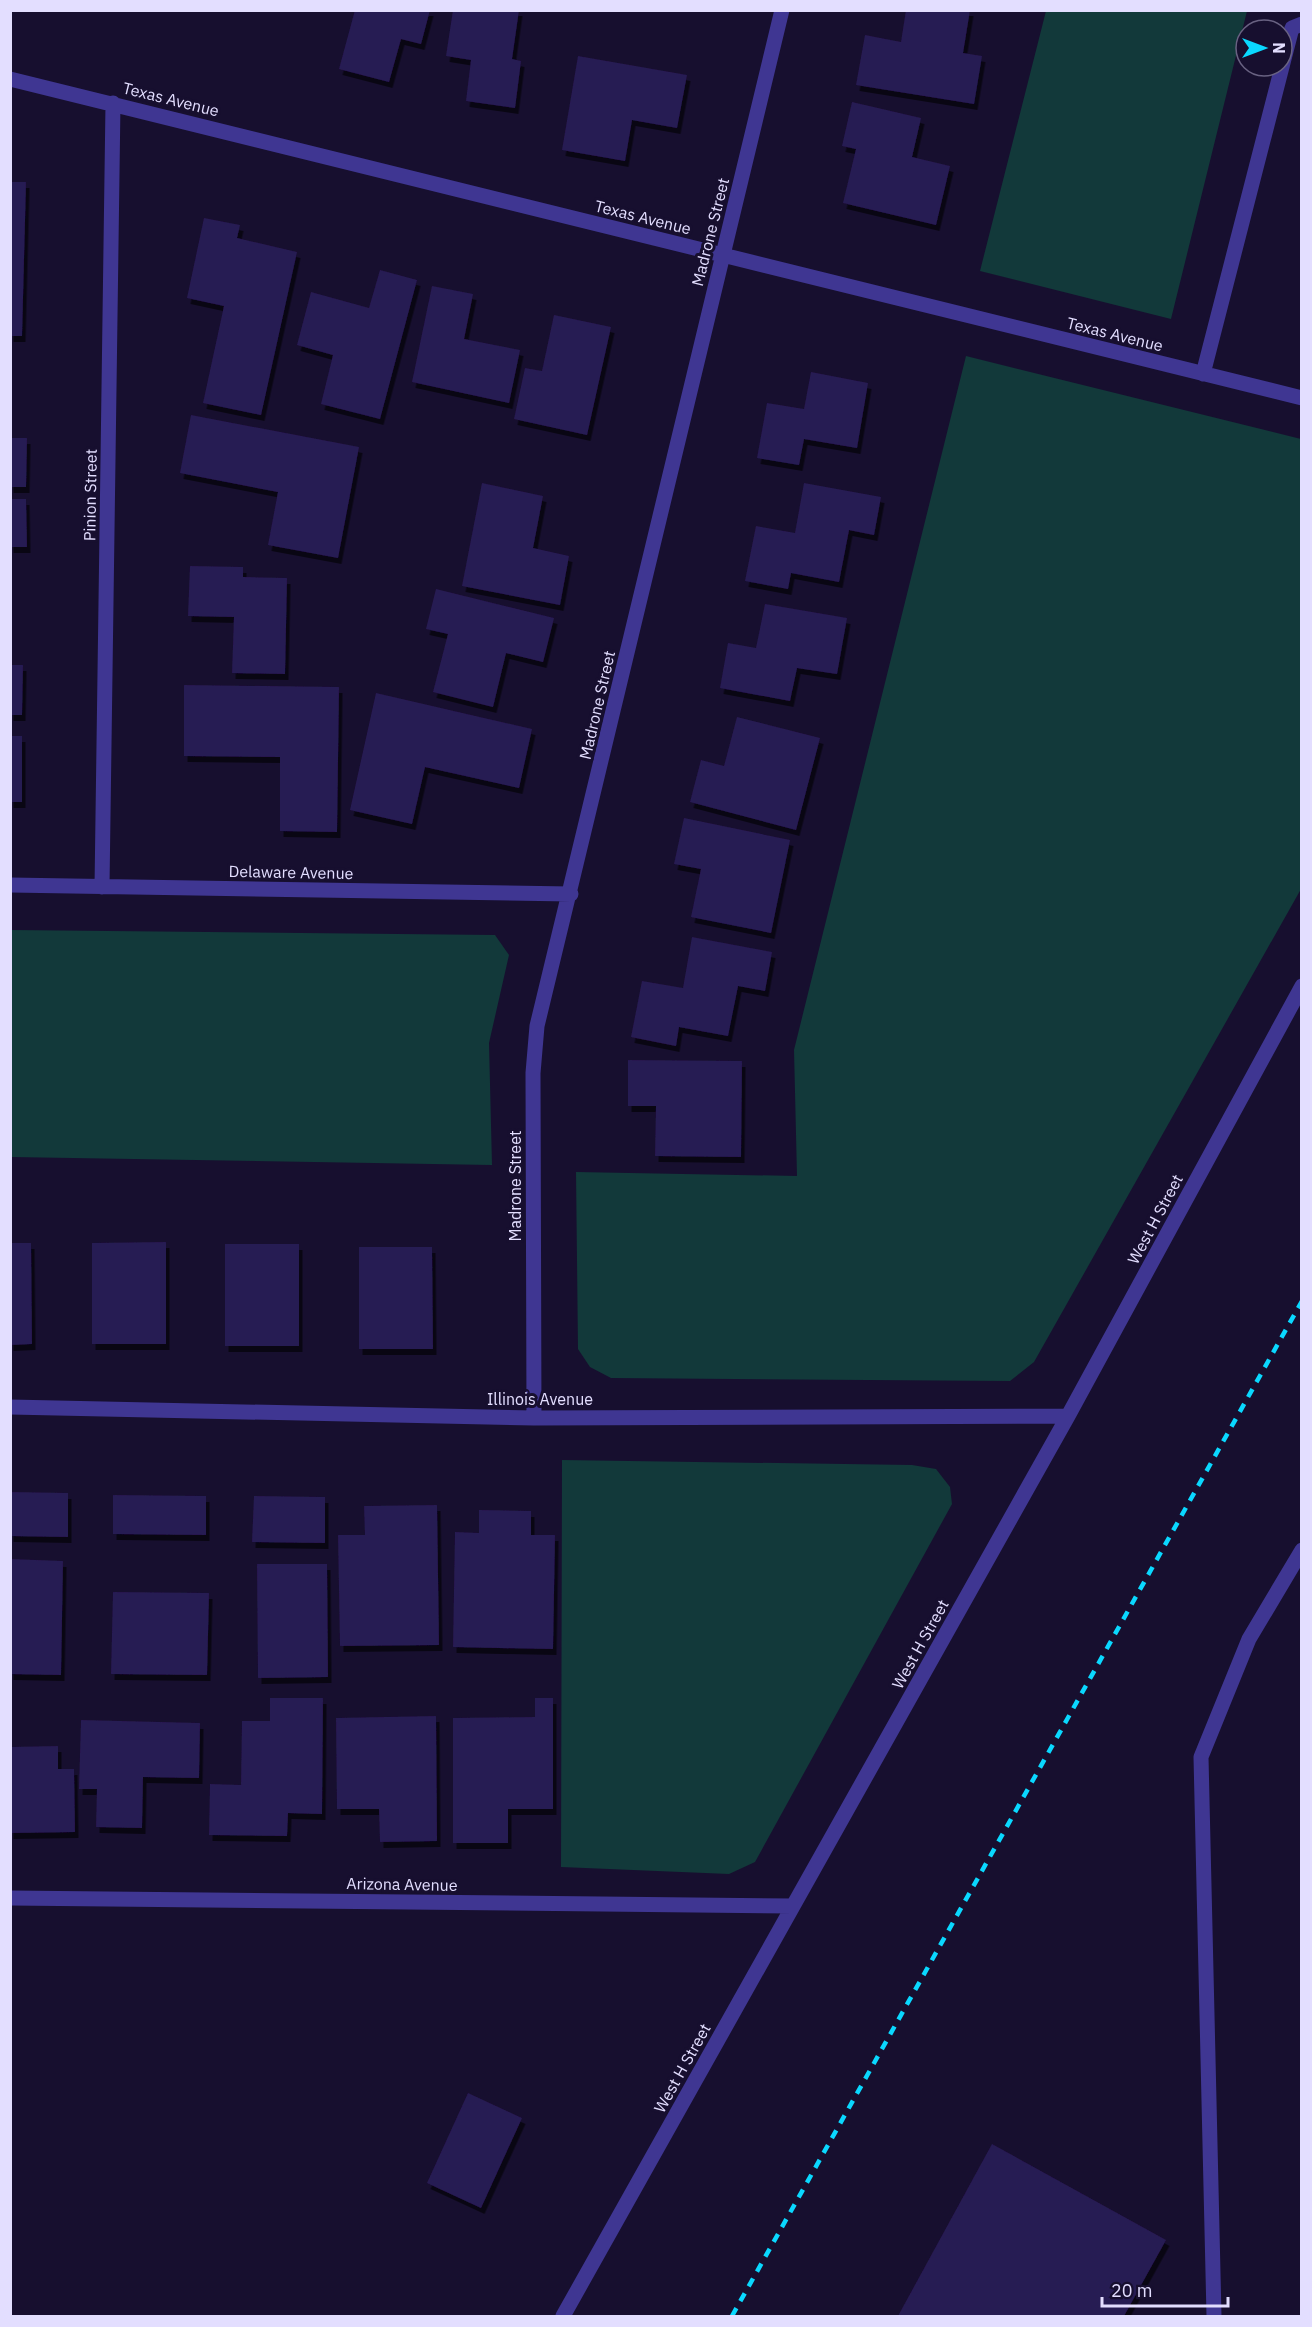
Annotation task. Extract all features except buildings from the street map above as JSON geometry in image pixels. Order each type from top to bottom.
[{"type":"street","name":"Madrone Street","points":[[534,1418],[533,1073],[537,1026],[571,894],[782,10]]},
{"type":"street","points":[[1203,374],[1292,28],[1302,24]]},
{"type":"street","name":"Texas Avenue","points":[[10,79],[1302,398]]},
{"type":"street","name":"Pinion Street","points":[[102,887],[113,104]]},
{"type":"street","name":"Delaware Avenue","points":[[10,885],[571,894]]},
{"type":"street","name":"West H Street","points":[[563,2316],[1068,1416],[1302,986]]},
{"type":"street","name":"Illinois Avenue","points":[[10,1407],[534,1418],[1068,1416]]},
{"type":"street","points":[[1214,2316],[1201,1757],[1249,1639],[1302,1550]]},
{"type":"street","name":"Arizona Avenue","points":[[10,1898],[793,1906]]},
{"type":"green space","points":[[1046,11],[1247,11],[1245,18],[1234,18],[1234,64],[1171,319],[980,271]]},
{"type":"green space","points":[[966,356],[1301,439],[1301,889],[1034,1362],[1010,1381],[611,1378],[590,1367],[578,1349],[576,1172],[797,1176],[794,1050]]},
{"type":"green space","points":[[11,930],[495,935],[509,955],[489,1043],[492,1165],[11,1157]]},
{"type":"green space","points":[[562,1460],[912,1465],[936,1469],[950,1487],[952,1504],[755,1862],[729,1874],[561,1867]]},
{"type":"railway","points":[[732,2316],[1302,1301]]}]
